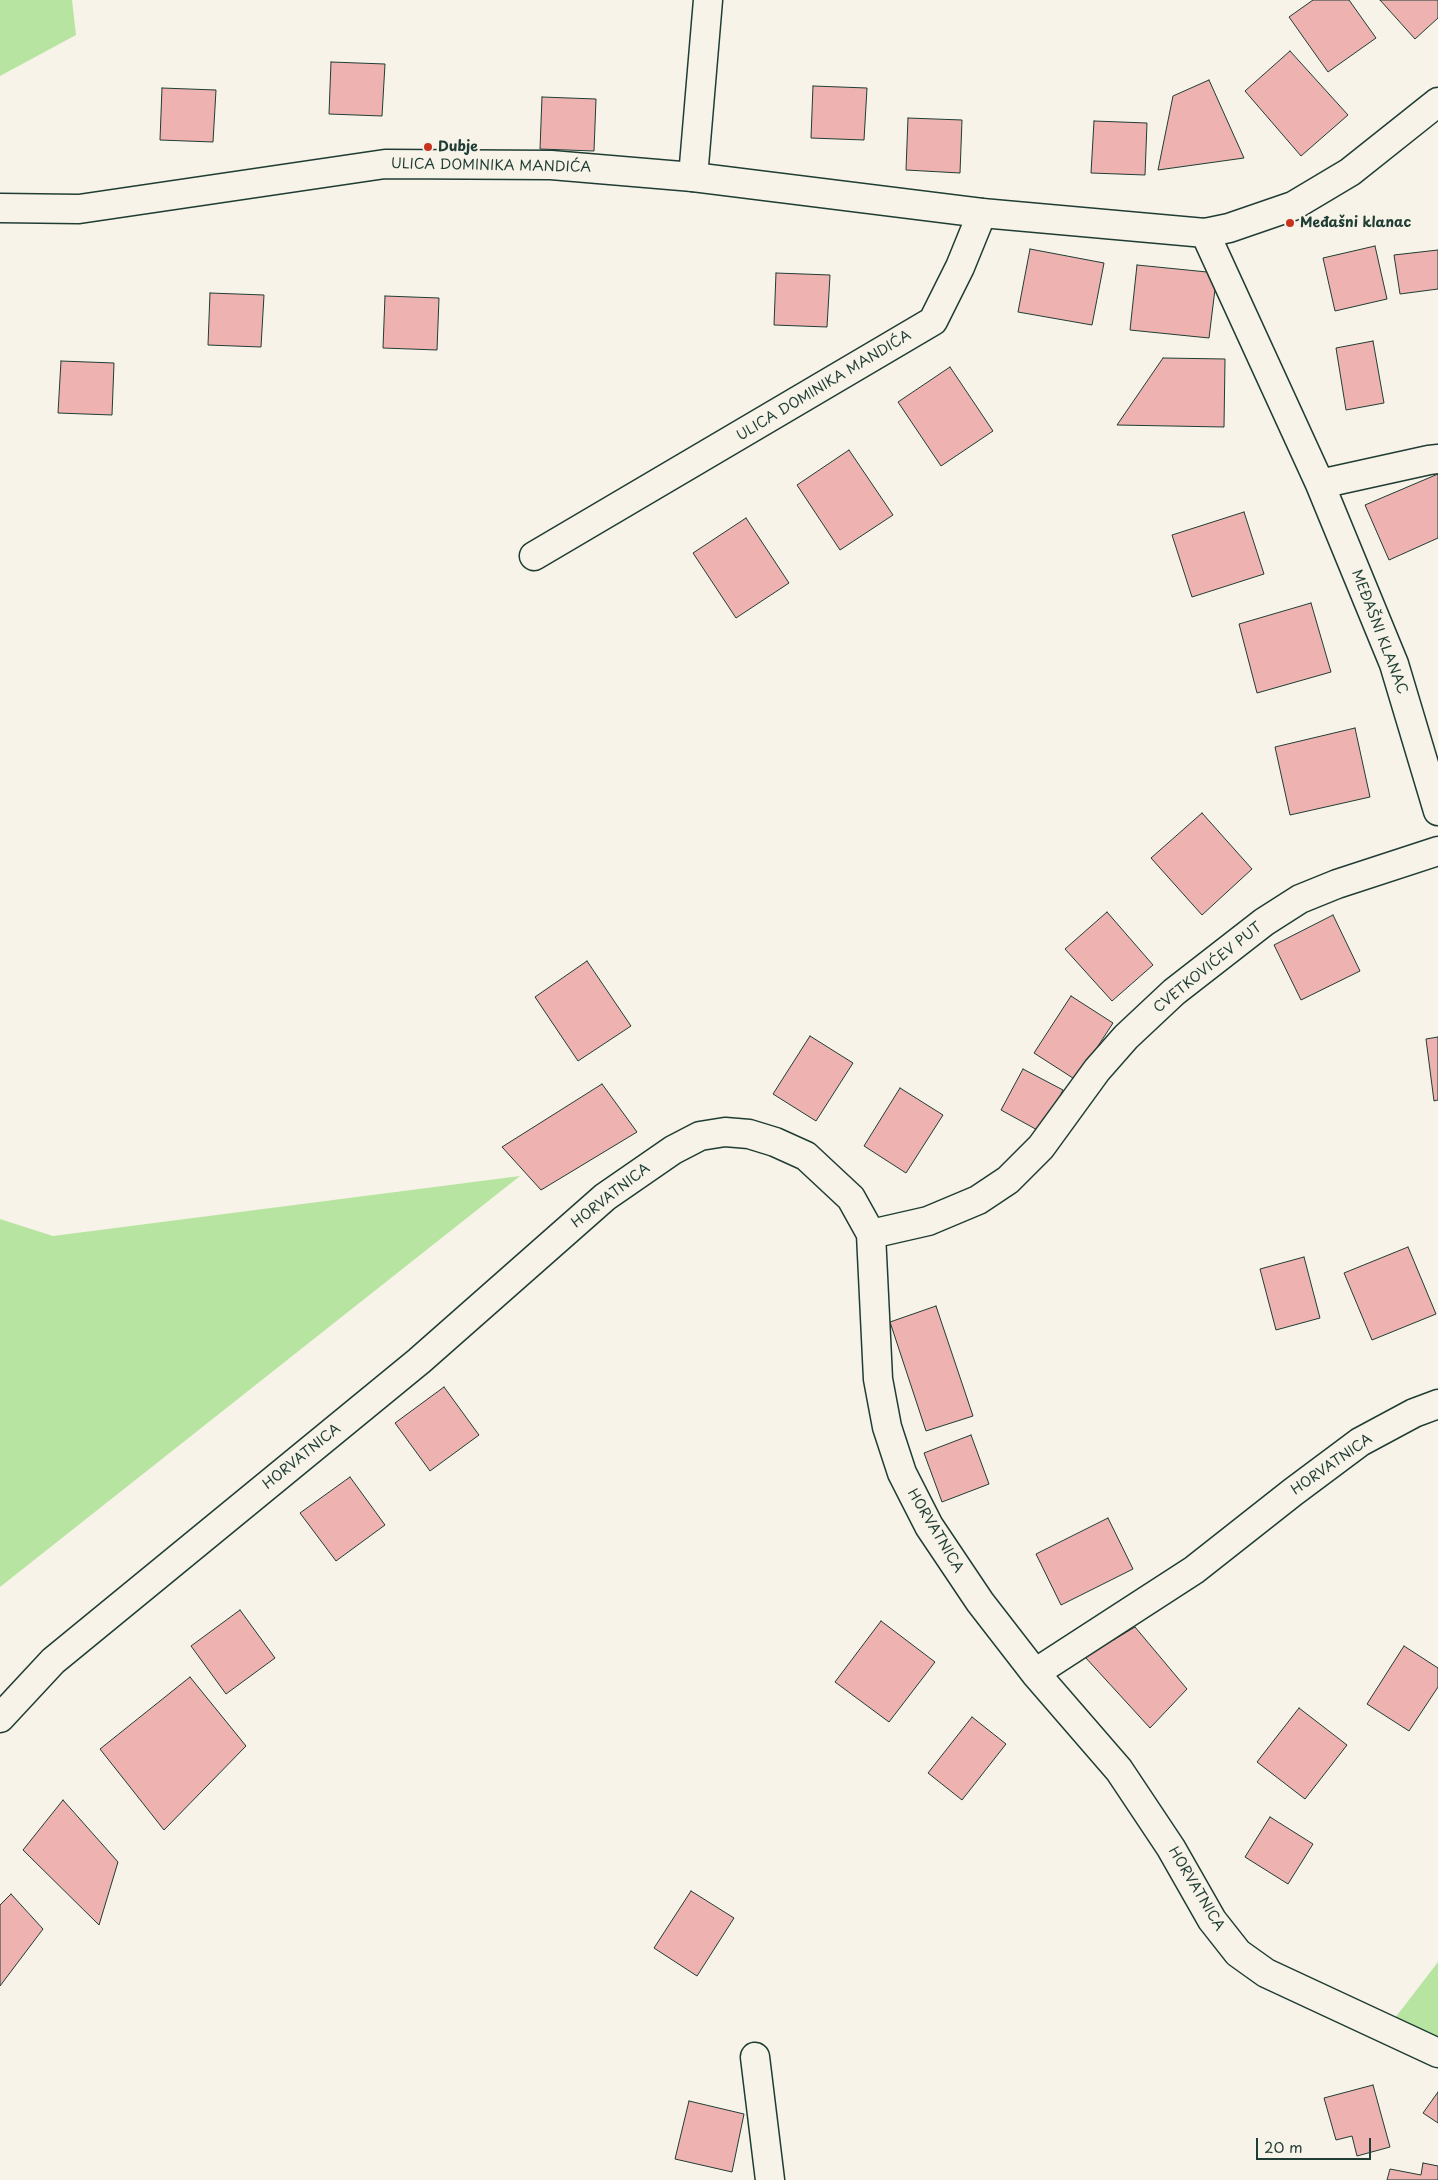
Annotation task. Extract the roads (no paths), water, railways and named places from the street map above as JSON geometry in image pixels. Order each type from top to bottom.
[{"type":"street","points":[[694,177],[708,0]]},
{"type":"street","name":"ULICA DOMINIKA MANDIĆA","points":[[0,208],[78,209],[385,164],[551,164],[694,177],[982,213],[1205,233],[1229,228],[1293,206],[1350,172],[1438,102]]},
{"type":"street","name":"ULICA DOMINIKA MANDIĆA","points":[[534,556],[933,321],[960,267],[982,213]]},
{"type":"street","name":"MEĐAŠNI KLANAC","points":[[1205,233],[1320,484],[1394,664],[1438,811]]},
{"type":"street","points":[[1320,484],[1438,459]]},
{"type":"street","name":"CVETKOVIĆEV PUT","points":[[871,1234],[928,1221],[978,1200],[1008,1180],[1041,1147],[1097,1070],[1126,1037],[1174,992],[1264,922],[1300,899],[1337,884],[1438,851]]},
{"type":"street","name":"HORVATNICA","points":[[0,1718],[54,1662],[418,1361],[605,1197],[673,1150],[700,1136],[725,1132],[749,1134],[775,1142],[806,1156],[850,1198],[871,1234],[878,1379],[887,1427],[902,1473],[934,1534],[980,1602],[1035,1673],[1119,1770],[1171,1848],[1212,1920],[1238,1953],[1266,1973],[1438,2053]]},
{"type":"street","name":"HORVATNICA","points":[[1035,1673],[1194,1570],[1360,1442],[1414,1413],[1438,1404]]},
{"type":"street","points":[[755,2057],[770,2180]]},
{"type":"place","name":"Dubje","points":[[428,147]]},
{"type":"place","name":"Međašni klanac","points":[[1290,223]]}]
